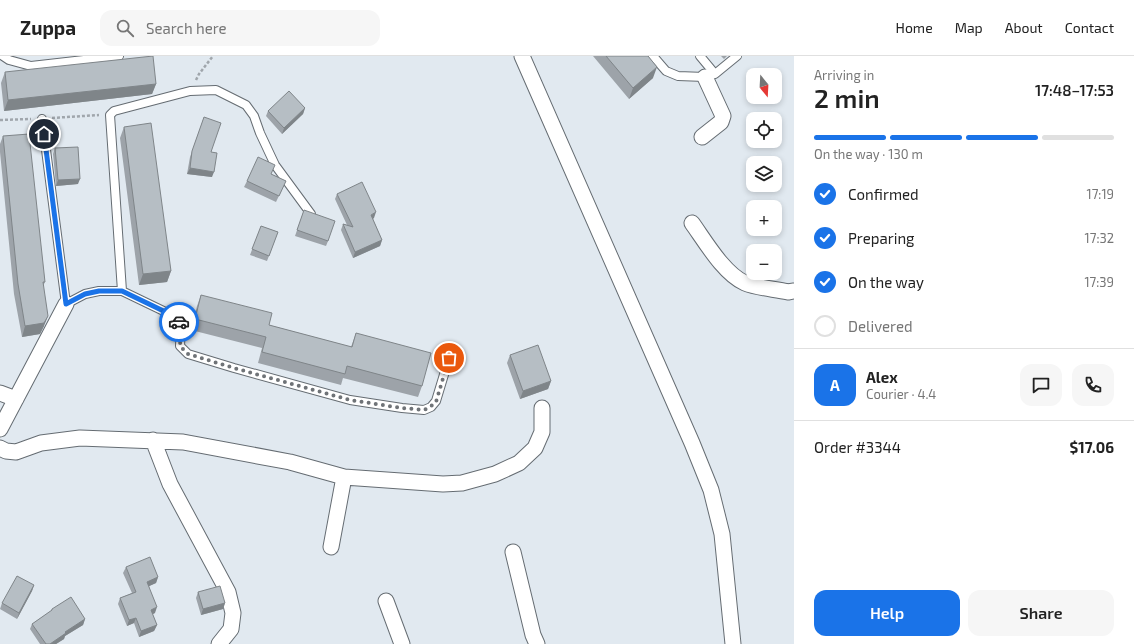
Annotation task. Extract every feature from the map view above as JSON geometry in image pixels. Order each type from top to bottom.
[{"type":"street","points":[[522,56],[689,435],[711,490],[722,534],[733,644]]},
{"type":"street","points":[[702,137],[721,122],[723,116],[710,75]]},
{"type":"street","points":[[692,223],[722,265],[745,283],[788,292],[794,291]]},
{"type":"street","points":[[0,429],[66,304]]},
{"type":"street","points":[[0,393],[16,399]]},
{"type":"street","points":[[0,448],[6,451],[16,452],[41,443],[80,438],[183,442],[290,462],[344,477],[443,484],[462,483],[495,474],[519,463],[535,448],[542,432],[542,408]]},
{"type":"street","points":[[153,440],[170,484],[228,592],[233,613],[231,629],[219,644]]},
{"type":"street","points":[[331,547],[344,477]]},
{"type":"street","points":[[513,552],[533,635],[537,644]]},
{"type":"street","points":[[386,601],[402,644]]},
{"type":"lane","points":[[2,56],[9,60],[31,66],[119,56]]},
{"type":"lane","points":[[653,56],[666,71],[678,76],[710,75],[737,56]]},
{"type":"lane","points":[[700,56],[710,75]]},
{"type":"lane","points":[[122,291],[110,115],[114,111],[121,108],[190,91],[216,90],[246,105],[254,116],[260,133],[276,165],[311,214]]},
{"type":"lane","points":[[42,119],[66,304],[85,294],[99,291],[122,291],[176,317],[181,325],[180,346],[188,354],[350,400],[402,408],[424,410],[436,402],[449,358]]},
{"type":"path","points":[[190,91],[199,74],[213,56]]},
{"type":"building","points":[[153,56],[156,84],[8,100],[5,72]]},
{"type":"building","points":[[606,56],[648,56],[657,67],[633,88]]},
{"type":"building","points":[[289,91],[305,108],[284,128],[268,111]]},
{"type":"building","points":[[204,117],[221,123],[211,152],[217,153],[214,172],[190,168],[192,151]]},
{"type":"building","points":[[151,123],[171,271],[143,274],[124,127]]},
{"type":"building","points":[[29,134],[45,282],[43,282],[48,316],[44,323],[25,326],[18,284],[3,136]]},
{"type":"building","points":[[78,147],[80,179],[58,180],[55,148]]},
{"type":"building","points":[[258,157],[275,165],[271,174],[286,181],[279,196],[247,181]]},
{"type":"building","points":[[362,182],[376,212],[371,215],[382,240],[355,252],[343,224],[353,227],[337,194]]},
{"type":"building","points":[[304,210],[335,221],[328,241],[297,230]]},
{"type":"building","points":[[261,226],[278,232],[269,256],[252,249]]},
{"type":"building","points":[[201,295],[272,313],[269,325],[352,347],[356,333],[431,353],[422,386],[347,366],[345,374],[262,352],[266,337],[195,319]]},
{"type":"building","points":[[538,345],[551,381],[523,391],[510,355]]},
{"type":"building","points":[[150,557],[158,577],[147,582],[157,607],[151,610],[157,625],[141,631],[136,618],[129,620],[120,598],[136,592],[126,567]]},
{"type":"building","points":[[17,576],[34,585],[19,613],[2,603]]},
{"type":"building","points":[[220,586],[225,603],[203,609],[198,592]]},
{"type":"building","points":[[71,597],[85,619],[50,644],[46,644],[32,624]]},
{"type":"way so far","points":[[179,322],[181,325],[180,346],[188,354],[350,400],[402,408],[424,410],[436,402],[449,358]]},
{"type":"route","points":[[44,134],[66,304],[85,294],[99,291],[122,291],[176,317],[179,322]]}]
